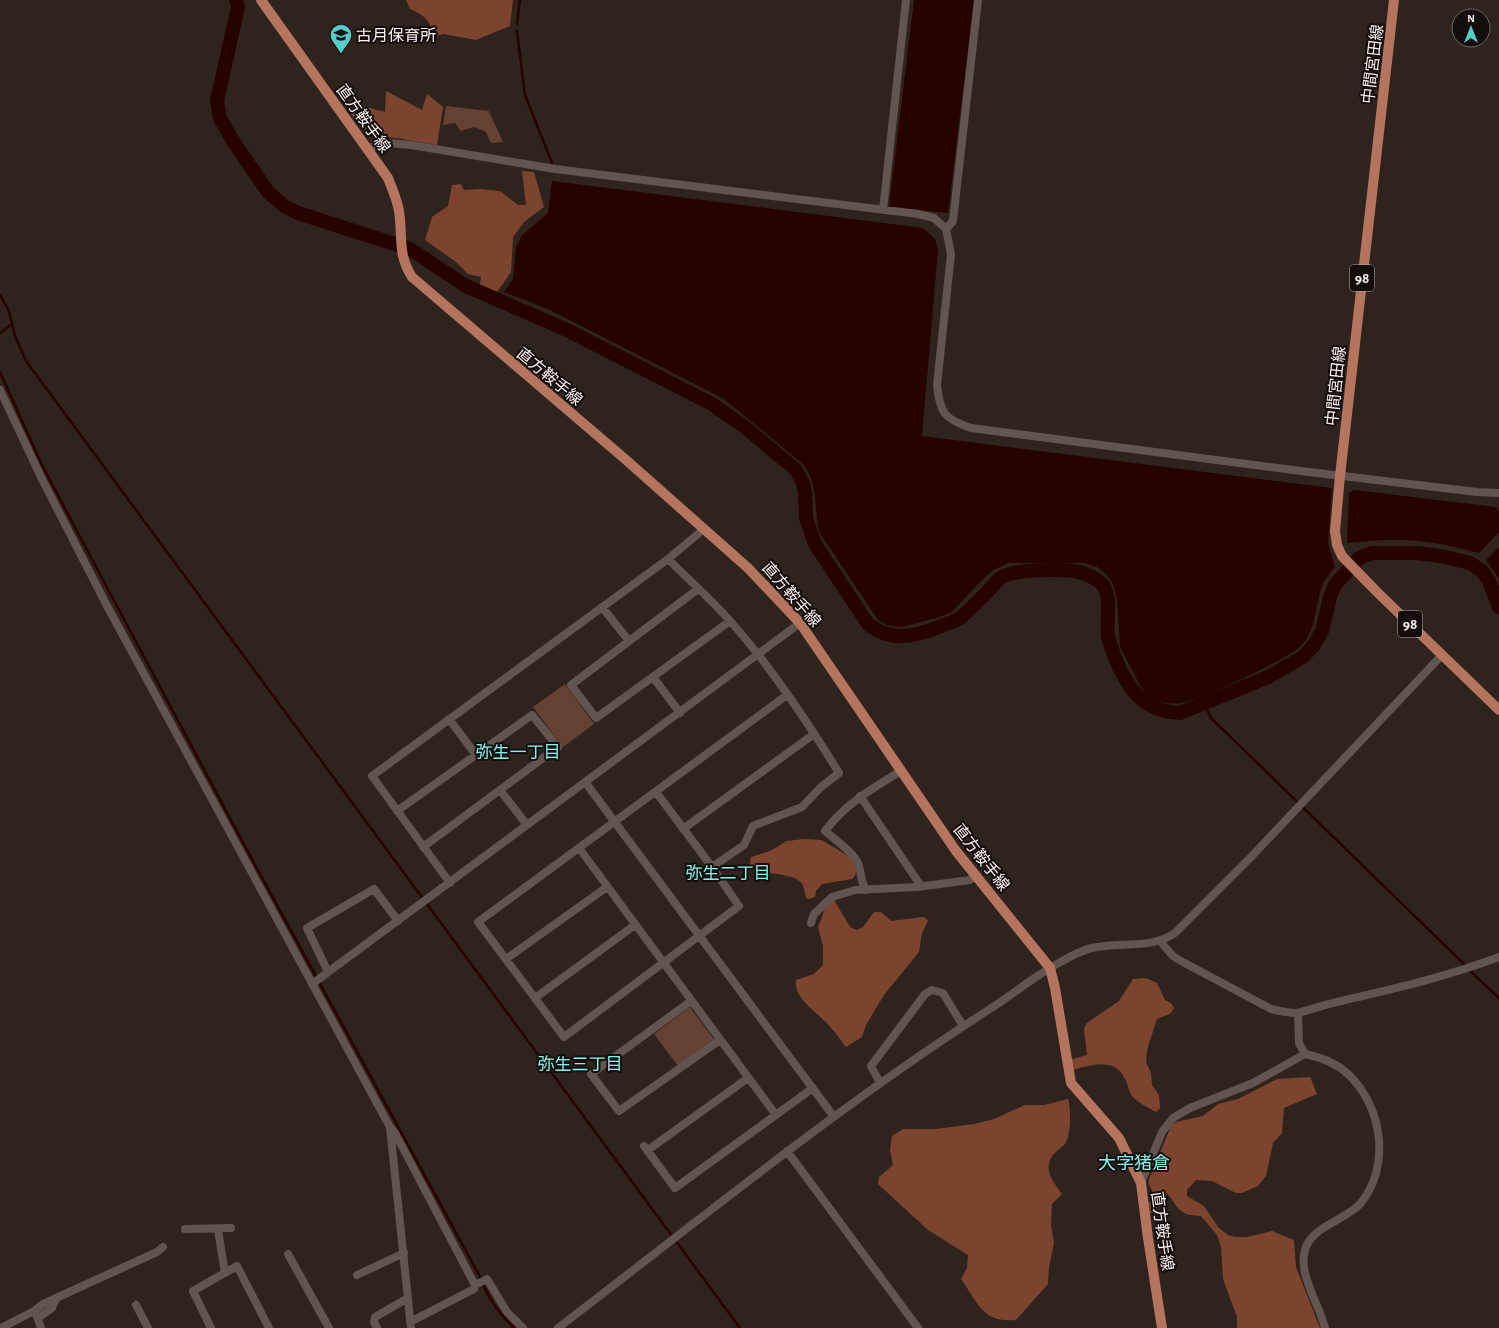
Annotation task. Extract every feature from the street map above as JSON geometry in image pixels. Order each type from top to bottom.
[{"type":"main road","name":"直方鞍手線","points":[[261,0],[388,178],[396,196],[401,253],[406,267],[412,277],[620,454],[748,568],[800,623],[956,851],[1050,968],[1055,988],[1071,1083],[1119,1138],[1141,1183],[1162,1328]]},
{"type":"main road","name":"中間宮田線","points":[[1394,0],[1340,476],[1335,531],[1336,545],[1342,556],[1377,592],[1499,710]]},
{"type":"street","points":[[883,210],[906,0]]},
{"type":"street","points":[[946,229],[953,221],[978,0]]},
{"type":"street","points":[[368,148],[389,143],[410,145],[555,169],[918,214],[934,218],[946,229],[951,254],[937,385],[939,403],[944,414],[956,423],[971,428],[1018,435],[1340,476],[1477,492],[1499,493]]},
{"type":"street","points":[[0,390],[42,479],[106,604],[390,1127],[395,1133],[475,1285]]},
{"type":"street","points":[[450,883],[372,776],[668,560],[704,529]]},
{"type":"street","points":[[668,560],[730,621],[758,654],[814,734],[839,773],[821,787],[802,807],[753,826],[744,845],[712,867]]},
{"type":"street","points":[[698,589],[571,684],[596,718],[730,621]]},
{"type":"street","points":[[602,607],[629,641]]},
{"type":"street","points":[[312,984],[800,623]]},
{"type":"street","points":[[558,1328],[679,1236],[787,1151],[924,1051],[1050,968],[1079,952],[1092,948],[1151,944],[1175,933],[1300,805],[1442,655]]},
{"type":"street","points":[[653,676],[680,713]]},
{"type":"street","points":[[656,792],[739,906],[564,1037],[478,922],[787,695]]},
{"type":"street","points":[[397,810],[532,714],[558,747],[423,847]]},
{"type":"street","points":[[449,719],[476,755]]},
{"type":"street","points":[[683,828],[814,734]]},
{"type":"street","points":[[866,890],[860,880],[859,866],[855,858],[824,831],[834,818],[860,796],[902,771]]},
{"type":"street","points":[[585,782],[834,1117]]},
{"type":"street","points":[[500,790],[527,825]]},
{"type":"street","points":[[860,796],[922,886]]},
{"type":"street","points":[[579,848],[776,1115]]},
{"type":"street","points":[[811,923],[814,914],[832,897],[855,890],[922,886],[970,880],[976,874]]},
{"type":"street","points":[[506,959],[607,887]]},
{"type":"street","points":[[328,972],[307,928],[374,888],[398,921]]},
{"type":"street","points":[[535,998],[635,925]]},
{"type":"street","points":[[1160,941],[1173,956],[1179,960],[1271,1009],[1298,1013],[1323,1004],[1416,984],[1470,968],[1499,957]]},
{"type":"street","points":[[880,1083],[871,1066],[925,994],[932,990],[943,993],[963,1026]]},
{"type":"street","points":[[691,1001],[591,1074],[619,1111],[720,1040]]},
{"type":"street","points":[[1298,1013],[1299,1043],[1305,1054],[1334,1065],[1348,1074],[1363,1092],[1375,1118],[1381,1151],[1376,1175],[1359,1204],[1313,1237],[1306,1246],[1303,1259],[1304,1272],[1321,1312],[1325,1328]]},
{"type":"street","points":[[1141,1183],[1162,1132],[1173,1118],[1190,1108],[1253,1083],[1305,1054]]},
{"type":"street","points":[[748,1078],[646,1148],[675,1188],[813,1088]]},
{"type":"street","points":[[390,1127],[404,1253],[410,1325],[474,1289],[475,1285],[487,1279],[507,1312],[524,1328]]},
{"type":"street","points":[[787,1151],[918,1328]]},
{"type":"street","points":[[184,1229],[218,1230],[231,1228]]},
{"type":"street","points":[[218,1230],[225,1273]]},
{"type":"street","points":[[1,1328],[52,1308],[56,1298],[147,1258],[163,1247]]},
{"type":"street","points":[[357,1275],[404,1253]]},
{"type":"street","points":[[288,1254],[329,1328]]},
{"type":"street","points":[[211,1328],[193,1291],[237,1266],[269,1328]]},
{"type":"street","points":[[377,1328],[374,1322],[375,1316],[408,1298]]},
{"type":"street","points":[[136,1305],[148,1328]]},
{"type":"street","points":[[36,1314],[40,1328]]},
{"type":"shaded area","points":[[406,0],[513,0],[510,26],[476,40],[443,34],[433,37],[429,23],[423,16],[410,9]]},
{"type":"shaded area","points":[[914,0],[974,0],[948,213],[889,207]]},
{"type":"shaded area","points":[[386,91],[422,110],[427,94],[443,107],[437,145],[366,133],[351,114],[362,106],[385,112]]},
{"type":"shaded area","points":[[446,106],[489,111],[503,142],[491,143],[486,132],[474,127],[461,131],[455,123],[443,125]]},
{"type":"shaded area","points":[[522,171],[534,172],[544,207],[524,222],[513,237],[511,272],[497,292],[480,285],[481,277],[468,274],[456,262],[425,240],[432,217],[448,206],[452,185],[461,184],[464,190],[480,189],[500,191],[518,205],[526,205]]},
{"type":"shaded area","points":[[552,181],[923,228],[935,239],[938,250],[922,436],[1332,488],[1328,543],[1335,566],[1322,586],[1310,633],[1306,640],[1293,652],[1263,669],[1205,695],[1181,703],[1170,704],[1155,700],[1143,691],[1120,647],[1117,599],[1113,584],[1105,573],[1097,567],[1084,563],[1009,563],[993,570],[952,612],[937,618],[902,627],[887,625],[878,620],[819,532],[814,491],[809,474],[804,465],[724,399],[550,310],[504,292],[513,279],[516,247],[522,235],[548,213]]},
{"type":"shaded area","points":[[1354,490],[1496,507],[1499,512],[1499,532],[1479,553],[1441,544],[1409,540],[1383,540],[1347,543],[1349,493]]},
{"type":"shaded area","points":[[1499,547],[1499,579],[1486,560]]},
{"type":"shaded area","points":[[565,684],[594,724],[563,747],[533,707]]},
{"type":"shaded area","points":[[804,839],[822,840],[856,861],[856,871],[854,877],[852,879],[822,884],[816,891],[815,897],[809,899],[806,898],[803,885],[799,881],[786,876],[749,868],[751,857],[770,851],[787,841]]},
{"type":"shaded area","points":[[834,900],[850,927],[857,930],[863,927],[874,912],[881,912],[891,921],[924,917],[928,921],[922,933],[919,952],[884,995],[866,1025],[862,1037],[846,1047],[827,1023],[803,1000],[796,987],[796,980],[814,974],[823,965],[823,946],[818,927],[825,909]]},
{"type":"shaded area","points":[[1146,978],[1157,983],[1165,1000],[1171,1003],[1174,1008],[1170,1014],[1157,1019],[1147,1050],[1146,1062],[1151,1073],[1152,1085],[1159,1095],[1160,1108],[1156,1112],[1134,1099],[1121,1072],[1115,1068],[1102,1064],[1073,1070],[1069,1060],[1087,1055],[1084,1029],[1087,1023],[1119,1001],[1133,979]]},
{"type":"shaded area","points":[[690,1007],[714,1039],[678,1066],[654,1034]]},
{"type":"shaded area","points":[[1310,1077],[1317,1094],[1284,1108],[1282,1133],[1273,1143],[1266,1176],[1258,1186],[1242,1193],[1236,1193],[1212,1181],[1196,1180],[1187,1190],[1187,1196],[1204,1206],[1218,1227],[1228,1235],[1235,1237],[1247,1237],[1272,1231],[1294,1240],[1296,1267],[1320,1328],[1237,1328],[1237,1317],[1223,1279],[1221,1247],[1217,1235],[1201,1216],[1184,1213],[1167,1193],[1160,1204],[1150,1214],[1149,1203],[1154,1195],[1148,1182],[1171,1126],[1176,1122],[1203,1116],[1218,1104],[1238,1099],[1277,1079]]},
{"type":"shaded area","points":[[1068,1099],[1070,1120],[1068,1138],[1065,1144],[1053,1155],[1049,1165],[1050,1176],[1062,1194],[1052,1204],[1051,1224],[1054,1243],[1049,1267],[1048,1284],[1016,1320],[996,1318],[988,1315],[982,1310],[961,1279],[967,1268],[968,1255],[928,1230],[878,1184],[879,1177],[893,1165],[890,1150],[892,1136],[903,1129],[935,1129],[974,1124],[994,1119],[1025,1105],[1044,1105]]},
{"type":"waterway","points":[[236,0],[238,7],[217,101],[220,118],[233,141],[268,192],[284,206],[298,213],[410,249],[466,286],[567,330],[712,404],[746,428],[796,470],[803,483],[805,492],[806,518],[815,544],[868,624],[876,630],[902,636],[920,633],[953,622],[968,611],[998,580],[1008,574],[1040,570],[1063,570],[1082,573],[1099,581],[1106,591],[1108,603],[1109,640],[1119,667],[1130,686],[1142,700],[1150,705],[1168,712],[1180,713],[1268,677],[1303,657],[1314,645],[1322,631],[1330,597],[1335,585],[1358,559],[1373,553],[1416,553],[1441,556],[1470,563],[1482,571],[1489,581],[1499,607]]},
{"type":"waterway","points":[[517,24],[520,0]]},
{"type":"waterway","points":[[517,31],[525,95],[552,163]]},
{"type":"waterway","points":[[0,295],[9,311],[15,336],[26,361],[740,1328]]},
{"type":"waterway","points":[[0,333],[12,324]]},
{"type":"waterway","points":[[0,372],[42,465],[247,850],[478,1273],[485,1289],[497,1309],[514,1328]]},
{"type":"waterway","points":[[1204,703],[1211,718],[1466,966]]},
{"type":"waterway","points":[[1469,970],[1499,998]]},
{"type":"place","name":"古月保育所","points":[[341,54]]},
{"type":"district","name":"弥生一丁目","points":[[518,752]]},
{"type":"district","name":"弥生二丁目","points":[[728,873]]},
{"type":"district","name":"弥生三丁目","points":[[580,1064]]},
{"type":"district","name":"大字猪倉","points":[[1134,1163]]}]
